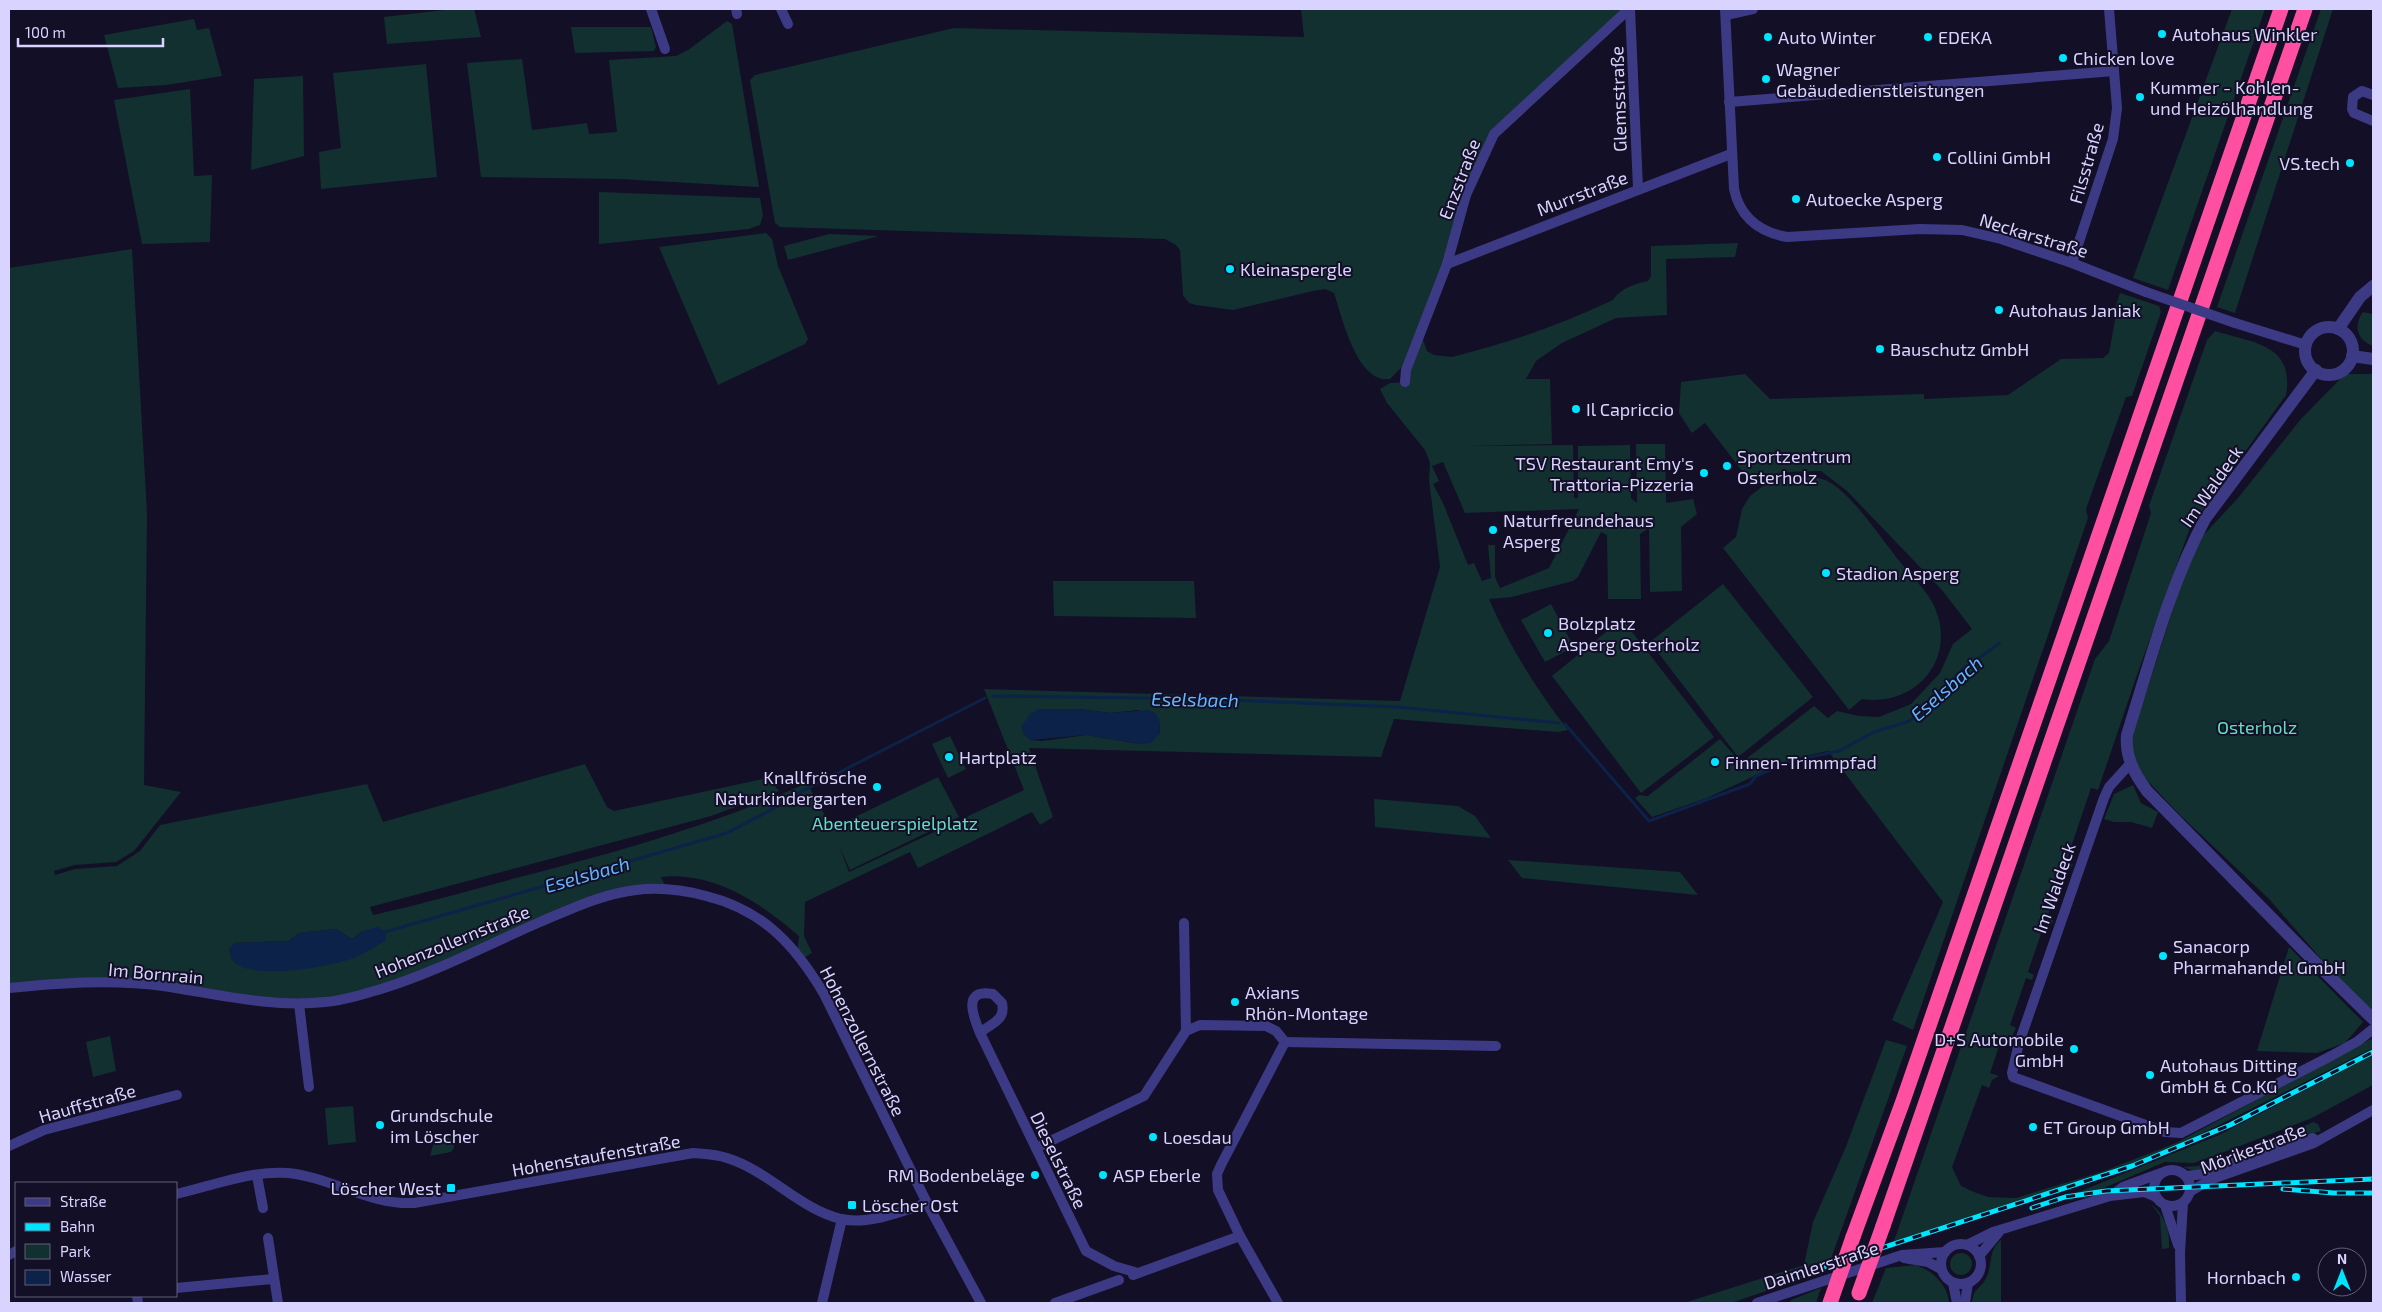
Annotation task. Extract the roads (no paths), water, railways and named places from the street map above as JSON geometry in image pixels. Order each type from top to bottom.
[{"type":"highway","points":[[1830,1303],[1903,1101],[2282,9]]},
{"type":"highway","points":[[1858,1298],[2304,9]]},
{"type":"street","points":[[651,9],[665,49]]},
{"type":"street","points":[[781,9],[788,24]]},
{"type":"street","name":"Glemsstraße","points":[[1630,9],[1638,188]]},
{"type":"street","name":"Enzstraße","points":[[1405,382],[1406,370],[1447,264],[1466,195],[1494,134],[1630,9]]},
{"type":"street","points":[[1731,154],[1725,12],[1753,9]]},
{"type":"street","name":"Filsstraße","points":[[2072,263],[2113,139],[2117,108],[2109,9]]},
{"type":"street","points":[[1729,102],[2114,71]]},
{"type":"street","points":[[2373,95],[2362,91],[2353,97],[2352,103],[2354,113],[2373,121]]},
{"type":"street","name":"Murrstraße","points":[[1447,264],[1638,188],[1731,154]]},
{"type":"street","name":"Neckarstraße","points":[[1731,154],[1736,197],[1746,217],[1764,231],[1787,237],[1920,229],[1962,230],[2001,239],[2072,263],[2146,292],[2306,345]]},
{"type":"street","points":[[2338,329],[2360,297],[2373,286]]},
{"type":"street","points":[[2322,328],[2338,329],[2344,332],[2352,342],[2350,362],[2341,371],[2328,374],[2316,370],[2308,362],[2306,345],[2309,338],[2322,328]]},
{"type":"street","points":[[2352,356],[2373,359]]},
{"type":"street","name":"Im Waldeck","points":[[2316,370],[2205,520],[2191,546],[2170,597],[2127,735],[2126,747],[2130,764],[2110,787],[2104,798],[2022,1034],[2012,1072],[2013,1077],[2166,1132],[2181,1133],[2331,1056],[2358,1041],[2373,1029]]},
{"type":"street","points":[[2130,764],[2137,778],[2147,791],[2318,965],[2373,1018]]},
{"type":"street","name":"Hohenzollernstraße","points":[[300,1004],[340,1001],[392,985],[573,908],[622,893],[667,889],[721,899],[759,918],[785,939],[804,963],[824,994],[927,1202],[981,1303]]},
{"type":"street","points":[[1184,924],[1186,1031]]},
{"type":"street","name":"Im Bornrain","points":[[9,988],[70,983],[160,986],[236,998],[300,1004]]},
{"type":"street","points":[[300,1004],[309,1087]]},
{"type":"street","points":[[1036,1148],[1144,1096],[1186,1031],[1200,1025],[1266,1026],[1276,1031],[1285,1042],[1496,1046]]},
{"type":"street","name":"Dieselstraße","points":[[980,1032],[1086,1251],[1114,1266],[1138,1274]]},
{"type":"street","points":[[1278,1303],[1240,1236],[1218,1190],[1217,1174],[1285,1042]]},
{"type":"street","name":"Hauffstraße","points":[[9,1146],[44,1130],[177,1095]]},
{"type":"street","name":"Mörikestraße","points":[[2183,1204],[2191,1191],[2212,1179],[2314,1143],[2373,1110]]},
{"type":"street","name":"Mörikestraße","points":[[2186,1176],[2204,1174],[2300,1140],[2326,1135]]},
{"type":"street","name":"Hohenstaufenstraße","points":[[178,1194],[257,1176],[287,1173],[300,1175],[366,1196],[396,1203],[414,1203],[530,1184],[672,1156],[692,1154],[716,1155],[755,1171],[809,1206],[842,1219],[876,1218],[927,1202]]},
{"type":"street","name":"Mörikestraße","points":[[2110,1196],[2123,1187],[2162,1173],[2178,1170],[2186,1176],[2191,1191]]},
{"type":"street","points":[[2162,1173],[2155,1181],[2156,1196],[2165,1205],[2180,1253]]},
{"type":"street","points":[[257,1176],[263,1208]]},
{"type":"street","name":"Mörikestraße","points":[[1967,1245],[1984,1235],[2110,1196],[2144,1192],[2156,1196]]},
{"type":"street","points":[[2165,1205],[2177,1206],[2183,1204],[2180,1253],[2181,1303]]},
{"type":"street","points":[[822,1303],[842,1219]]},
{"type":"street","points":[[1979,1256],[2000,1231]]},
{"type":"street","points":[[1054,1303],[1240,1236]]},
{"type":"street","points":[[268,1238],[278,1303]]},
{"type":"street","points":[[1967,1245],[1972,1247],[1979,1256],[1981,1262],[1978,1275],[1968,1283],[1953,1283],[1941,1269],[1945,1252],[1952,1246],[1967,1245]]},
{"type":"street","name":"Daimlerstraße","points":[[1757,1303],[1896,1257],[1913,1253],[1945,1252]]},
{"type":"street","name":"Daimlerstraße","points":[[1896,1257],[1921,1260],[1941,1269]]},
{"type":"street","points":[[178,1288],[273,1279]]},
{"type":"street","points":[[1953,1283],[1956,1303]]},
{"type":"street","points":[[1965,1303],[1968,1283]]},
{"type":"water","points":[[1038,709],[1079,709],[1110,713],[1149,710],[1156,714],[1159,719],[1160,733],[1151,743],[1140,744],[1087,735],[1030,740],[1023,734],[1021,727],[1030,714]]},
{"type":"water","points":[[378,927],[385,932],[386,940],[356,957],[330,965],[294,970],[259,971],[245,968],[235,963],[230,956],[229,949],[234,943],[289,941],[299,933],[336,929],[352,939],[363,931]]},
{"type":"waterway","name":"Eselsbach","points":[[1565,724],[1649,821],[1750,784],[1756,776],[1791,761],[1839,751],[1874,732],[1907,722],[1927,709],[1963,669],[2000,643]]},
{"type":"waterway","name":"Eselsbach","points":[[993,696],[1208,699],[1397,707]]},
{"type":"waterway","name":"Eselsbach","points":[[791,797],[985,698]]},
{"type":"waterway","name":"Eselsbach","points":[[1398,707],[1559,723]]},
{"type":"waterway","name":"Eselsbach","points":[[385,932],[727,833],[784,803]]},
{"type":"railway","points":[[1793,1277],[2132,1166],[2230,1125],[2373,1052]]},
{"type":"railway","points":[[2032,1208],[2065,1197],[2106,1191],[2373,1179]]},
{"type":"railway","points":[[2283,1189],[2334,1193],[2373,1193]]},
{"type":"place","name":"Autohaus Winkler","points":[[2162,34]]},
{"type":"place","name":"Auto Winter","points":[[1768,37]]},
{"type":"place","name":"EDEKA","points":[[1928,37]]},
{"type":"place","name":"Chicken love","points":[[2063,58]]},
{"type":"place","name":"Wagner Gebäudedienstleistungen","points":[[1766,79]]},
{"type":"place","name":"Kummer - Kohlen- und Heizölhandlung","points":[[2140,97]]},
{"type":"place","name":"Collini GmbH","points":[[1937,157]]},
{"type":"place","name":"VS.tech","points":[[2350,163]]},
{"type":"place","name":"Autoecke Asperg","points":[[1796,199]]},
{"type":"place","name":"Kleinaspergle","points":[[1230,269]]},
{"type":"place","name":"Autohaus Janiak","points":[[1999,310]]},
{"type":"place","name":"Bauschutz GmbH","points":[[1880,349]]},
{"type":"place","name":"Il Capriccio","points":[[1576,409]]},
{"type":"place","name":"Sportzentrum Osterholz","points":[[1727,466]]},
{"type":"place","name":"TSV Restaurant Emy's Trattoria-Pizzeria","points":[[1704,473]]},
{"type":"place","name":"Naturfreundehaus Asperg","points":[[1493,530]]},
{"type":"place","name":"Stadion Asperg","points":[[1826,573]]},
{"type":"place","name":"Bolzplatz Asperg Osterholz","points":[[1548,633]]},
{"type":"place","name":"Hartplatz","points":[[949,757]]},
{"type":"place","name":"Finnen-Trimmpfad","points":[[1715,762]]},
{"type":"place","name":"Knallfrösche Naturkindergarten","points":[[877,787]]},
{"type":"place","name":"Sanacorp Pharmahandel GmbH","points":[[2163,956]]},
{"type":"place","name":"Axians Rhön-Montage","points":[[1235,1002]]},
{"type":"place","name":"D+S Automobile GmbH","points":[[2074,1049]]},
{"type":"place","name":"Autohaus Ditting GmbH & Co.KG","points":[[2150,1075]]},
{"type":"place","name":"Grundschule im Löscher","points":[[380,1125]]},
{"type":"place","name":"ET Group GmbH","points":[[2033,1127]]},
{"type":"place","name":"Loesdau","points":[[1153,1137]]},
{"type":"place","name":"RM Bodenbeläge","points":[[1035,1175]]},
{"type":"place","name":"ASP Eberle","points":[[1103,1175]]},
{"type":"place","name":"Löscher West","points":[[451,1188]]},
{"type":"place","name":"Löscher Ost","points":[[852,1205]]},
{"type":"place","name":"Hornbach","points":[[2296,1277]]},
{"type":"park label","name":"Osterholz","points":[[2257,727]]},
{"type":"park label","name":"Abenteuerspielplatz","points":[[895,823]]}]
